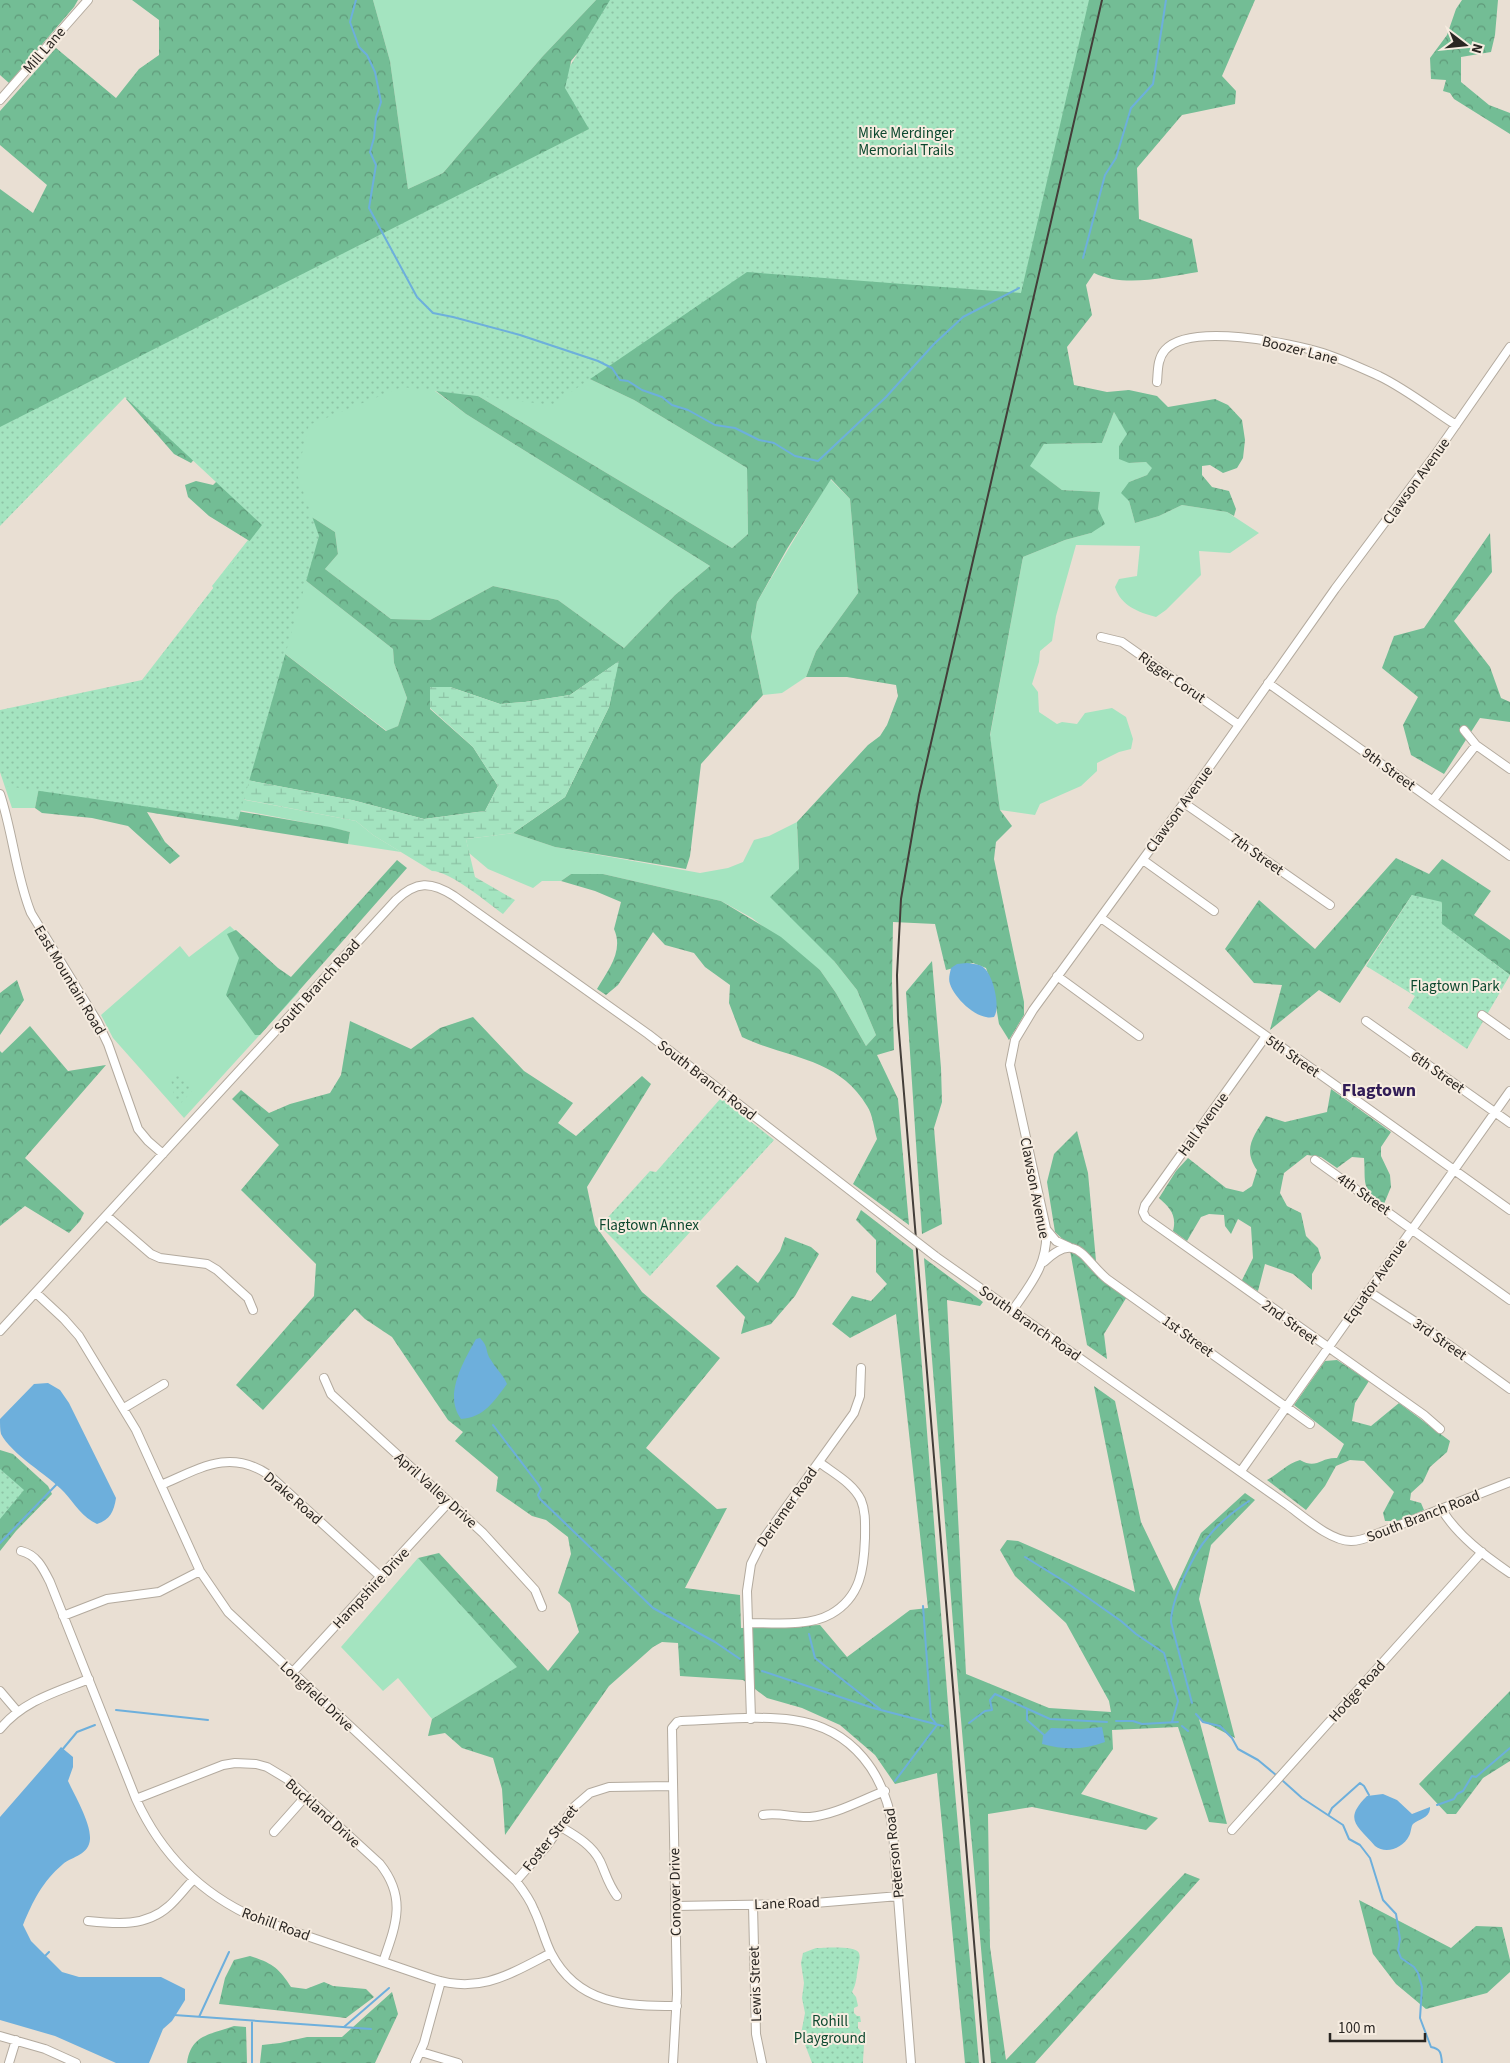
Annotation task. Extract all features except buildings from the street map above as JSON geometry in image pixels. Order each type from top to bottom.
[{"type":"street","name":"Mill Lane","points":[[0,100],[88,0]]},
{"type":"street","name":"Boozer Lane","points":[[1157,382],[1159,359],[1169,346],[1184,338],[1222,337],[1280,342],[1337,357],[1380,377],[1456,425]]},
{"type":"street","name":"Clawson Avenue","points":[[1012,1311],[1042,1264],[1046,1247],[1046,1228],[1010,1065],[1011,1050],[1021,1028],[1184,803],[1335,588],[1456,425],[1510,348]]},
{"type":"street","name":"Rigger Corut","points":[[1101,637],[1122,642],[1239,725]]},
{"type":"street","name":"9th Street","points":[[1268,683],[1510,856]]},
{"type":"street","points":[[1464,730],[1476,745],[1510,769]]},
{"type":"street","points":[[1433,800],[1476,745]]},
{"type":"street","name":"East Mountain Road","points":[[0,794],[13,840],[26,901],[31,913],[97,1021],[108,1044],[138,1129],[163,1154]]},
{"type":"street","name":"7th Street","points":[[1184,803],[1330,906]]},
{"type":"street","points":[[1143,860],[1214,911]]},
{"type":"street","name":"South Branch Road","points":[[0,1331],[396,900],[410,888],[425,885],[439,888],[454,896],[648,1034],[935,1256],[1324,1530],[1346,1541],[1359,1540],[1442,1510],[1510,1482]]},
{"type":"street","name":"5th Street","points":[[1101,918],[1510,1210]]},
{"type":"street","points":[[1057,976],[1139,1036]]},
{"type":"street","points":[[1482,1015],[1510,1034]]},
{"type":"street","name":"6th Street","points":[[1366,1021],[1510,1123]]},
{"type":"street","name":"Hall Avenue","points":[[1143,1212],[1145,1205],[1266,1036]]},
{"type":"street","name":"Equator Avenue","points":[[1241,1471],[1510,1090]]},
{"type":"street","name":"4th Street","points":[[1314,1160],[1510,1300]]},
{"type":"street","name":"2nd Street","points":[[1143,1212],[1146,1218],[1424,1415],[1440,1429]]},
{"type":"street","points":[[107,1216],[151,1254],[160,1258],[207,1264],[217,1270],[248,1298],[253,1310]]},
{"type":"street","name":"1st Street","points":[[1046,1228],[1056,1241],[1082,1252],[1107,1279],[1310,1424]]},
{"type":"street","points":[[1042,1264],[1052,1254],[1069,1247]]},
{"type":"street","name":"3rd Street","points":[[1368,1291],[1434,1334],[1510,1389]]},
{"type":"street","name":"Longfield Drive","points":[[36,1293],[76,1332],[124,1408],[200,1571],[228,1612],[516,1880],[535,1911],[551,1953],[576,1983],[602,1998],[628,2005],[677,2006]]},
{"type":"street","name":"Deriemer Road","points":[[751,1719],[748,1577],[756,1551],[858,1405],[861,1368]]},
{"type":"street","name":"April Valley Drive","points":[[324,1378],[331,1394],[483,1532],[535,1590],[542,1607]]},
{"type":"street","points":[[124,1408],[164,1384]]},
{"type":"street","name":"Drake Road","points":[[161,1485],[204,1466],[217,1463],[228,1461],[251,1465],[269,1475],[381,1577]]},
{"type":"street","points":[[748,1623],[802,1622],[820,1619],[848,1601],[859,1584],[864,1561],[864,1510],[855,1491],[819,1462]]},
{"type":"street","name":"Hampshire Drive","points":[[292,1673],[449,1502]]},
{"type":"street","points":[[1442,1510],[1456,1529],[1510,1573]]},
{"type":"street","name":"Rohill Road","points":[[21,1551],[29,1553],[42,1567],[64,1616],[136,1799],[150,1827],[161,1843],[193,1880],[228,1905],[260,1920],[441,1982],[463,1985],[488,1982],[515,1972],[551,1953]]},
{"type":"street","name":"Hodge Road","points":[[1232,1830],[1482,1552]]},
{"type":"street","points":[[64,1616],[107,1599],[159,1592],[200,1571]]},
{"type":"street","points":[[0,1729],[17,1711],[40,1698],[88,1679]]},
{"type":"street","points":[[0,1691],[17,1711]]},
{"type":"street","name":"Peterson Road","points":[[677,1722],[791,1719],[827,1730],[850,1744],[874,1770],[884,1791],[892,1816],[911,2063]]},
{"type":"street","name":"Conover Drive","points":[[673,2063],[677,2006],[671,1733],[672,1728],[677,1722]]},
{"type":"street","name":"Buckland Drive","points":[[136,1799],[211,1769],[235,1763],[256,1764],[272,1770],[287,1779],[380,1864],[392,1882],[397,1912],[396,1924],[383,1962]]},
{"type":"street","name":"Foster Street","points":[[516,1880],[546,1848],[582,1798],[599,1789],[672,1786]]},
{"type":"street","points":[[763,1815],[774,1813],[798,1817],[819,1816],[884,1791]]},
{"type":"street","points":[[274,1832],[306,1796]]},
{"type":"street","points":[[561,1827],[593,1850],[604,1871],[608,1885],[617,1896]]},
{"type":"street","points":[[88,1921],[122,1924],[151,1918],[170,1906],[193,1880]]},
{"type":"street","name":"Lane Road","points":[[675,1906],[803,1904],[898,1896]]},
{"type":"street","name":"Lewis Street","points":[[753,1905],[756,2034],[762,2063]]},
{"type":"street","points":[[415,2063],[421,2052],[441,1982]]},
{"type":"street","points":[[0,2036],[45,2050],[76,2063]]},
{"type":"street","points":[[9,2063],[16,2040]]},
{"type":"street","points":[[421,2052],[458,2063]]},
{"type":"green space","points":[[0,0],[78,0],[9,83],[0,75]]},
{"type":"green space","points":[[132,0],[373,0],[390,61],[408,189],[443,173],[542,57],[596,0],[642,0],[576,55],[571,61],[569,75],[878,0],[0,432],[0,189],[33,213],[47,185],[0,145],[0,111],[56,48],[116,98],[139,69],[159,55],[159,20]]},
{"type":"green space","points":[[373,0],[596,0],[542,57],[443,173],[408,189],[390,61]]},
{"type":"green space","name":"Mike Merdinger Memorial Trails","points":[[610,0],[1089,0],[1021,293],[747,272],[552,405],[402,387],[309,425],[297,474],[319,536],[238,820],[6,786],[0,771],[0,710],[142,680],[262,525],[125,397],[0,526],[0,427],[589,129],[565,88],[570,66]]},
{"type":"green space","points":[[1083,0],[1255,0],[1222,76],[1236,91],[1235,104],[1182,115],[1137,168],[1139,219],[1192,239],[1198,272],[1132,281],[1119,280],[1094,273],[1086,285],[1092,315],[1067,347],[1074,385],[1107,392],[1129,390],[1157,396],[1168,407],[1215,399],[1228,405],[1242,420],[1245,440],[1243,458],[1237,468],[1223,473],[1210,465],[1202,466],[1202,475],[1212,487],[1229,491],[1236,509],[1234,516],[1227,512],[1182,505],[1159,516],[1135,523],[1129,501],[1121,493],[1129,482],[1147,475],[1152,468],[1146,462],[1129,463],[1119,459],[1119,446],[1127,434],[1114,412],[1102,443],[1044,444],[1030,466],[1062,490],[1100,492],[1098,509],[1105,524],[1091,533],[1065,540],[1023,557],[990,735],[1000,810],[1012,826],[996,842],[994,859],[1024,1002],[1024,1015],[1009,1040],[999,1024],[993,989],[986,968],[973,963],[946,970],[935,924],[893,922],[894,1050],[877,1055],[898,1099],[909,1225],[853,1184],[877,1139],[869,1110],[855,1090],[827,1068],[742,1037],[729,1003],[730,985],[705,967],[694,953],[665,945],[653,932],[618,985],[606,995],[597,989],[616,953],[617,937],[614,929],[621,902],[595,891],[561,881],[571,874],[603,874],[721,901],[781,937],[820,970],[836,993],[866,1046],[876,1035],[857,990],[834,961],[770,897],[799,869],[797,822],[868,745],[880,736],[887,725],[898,696],[896,685],[847,677],[806,677],[816,651],[858,593],[850,499],[831,479],[787,549],[757,602],[751,637],[763,695],[701,764],[690,856],[686,869],[555,847],[513,833],[565,797],[609,707],[618,662],[570,695],[525,702],[500,704],[450,687],[430,687],[430,709],[473,747],[498,786],[485,811],[424,819],[352,800],[71,748],[85,735],[81,707],[125,702],[169,652],[183,651],[206,623],[230,612],[386,731],[398,726],[407,698],[394,663],[393,649],[277,558],[209,516],[188,497],[185,485],[196,481],[213,485],[227,471],[218,462],[218,444],[205,447],[191,463],[174,454],[126,399],[132,393],[656,144],[689,176],[736,209],[823,245],[889,268],[924,272],[942,265],[957,249],[978,198],[991,155],[1024,117]],"holes":[[[446,330],[556,363],[634,400],[747,468],[748,534],[732,548],[438,372],[423,381],[466,414],[710,566],[675,595],[624,648],[558,600],[493,586],[430,620],[391,619],[325,569],[338,554],[335,532],[315,519],[285,504],[258,495],[247,482],[270,408],[330,382],[425,351]]]},
{"type":"green space","points":[[1462,0],[1498,0],[1495,35],[1491,52],[1461,57],[1461,82],[1489,105],[1510,113],[1510,134],[1454,99],[1450,93],[1443,91],[1446,80],[1431,79],[1430,58],[1447,35],[1456,9]]},
{"type":"green space","points":[[446,330],[556,363],[634,400],[747,468],[748,534],[732,548],[438,372],[423,382],[466,414],[710,566],[675,595],[624,648],[558,600],[493,586],[430,620],[391,619],[325,569],[338,554],[335,532],[315,519],[258,495],[247,482],[270,408],[330,382],[425,351]]},
{"type":"green space","points":[[1114,412],[1128,434],[1119,446],[1129,463],[1146,462],[1153,468],[1147,475],[1129,482],[1129,501],[1135,523],[1159,516],[1182,505],[1227,512],[1259,533],[1230,553],[1199,551],[1201,575],[1166,610],[1156,617],[1126,604],[1115,587],[1119,579],[1137,576],[1140,546],[1076,545],[1056,616],[1052,641],[1040,651],[1039,662],[1032,684],[1038,692],[1039,712],[1057,724],[1062,722],[1077,724],[1085,713],[1112,708],[1126,717],[1133,739],[1131,749],[1119,752],[1097,763],[1097,771],[1081,786],[1040,804],[1035,815],[1000,810],[990,736],[1023,557],[1065,540],[1091,533],[1098,509],[1099,492],[1062,490],[1029,466],[1044,444],[1102,443]]},
{"type":"green space","points":[[830,479],[850,499],[858,593],[816,651],[806,677],[782,693],[763,695],[751,637],[757,602]]},
{"type":"green space","points":[[1490,533],[1492,572],[1454,621],[1490,667],[1501,698],[1510,702],[1510,722],[1480,718],[1444,774],[1411,755],[1403,725],[1418,697],[1382,668],[1394,636],[1424,628]]},
{"type":"green space","points":[[248,540],[277,558],[393,649],[394,663],[407,698],[398,726],[387,731],[230,612],[212,586]]},
{"type":"green space","points":[[619,661],[609,707],[565,797],[513,833],[466,839],[475,877],[515,900],[503,914],[449,876],[432,871],[373,835],[356,821],[65,765],[94,751],[352,800],[424,819],[485,811],[498,786],[473,747],[430,708],[430,687],[450,687],[500,704],[525,702],[570,695]]},
{"type":"green space","points":[[0,753],[356,821],[373,835],[401,852],[348,844],[350,832],[312,824],[235,809],[41,778],[35,808],[12,808],[0,772]]},
{"type":"green space","points":[[41,777],[330,827],[350,832],[348,844],[147,812],[165,842],[180,856],[170,864],[128,826],[92,818],[42,813],[35,808]]},
{"type":"green space","points":[[797,822],[799,869],[834,961],[857,990],[876,1035],[866,1046],[836,993],[820,970],[752,918],[721,901],[603,874],[571,874],[561,881],[542,881],[533,888],[488,869],[469,853],[466,839],[513,833],[555,847],[700,873],[728,868],[743,862],[754,840],[769,836]]},
{"type":"green space","points":[[1396,858],[1429,874],[1442,859],[1491,891],[1474,915],[1510,940],[1510,975],[1441,924],[1412,895],[1340,1003],[1319,990],[1270,1030],[1282,985],[1254,983],[1225,949],[1259,900],[1315,949]]},
{"type":"green space","points":[[397,860],[407,868],[260,1035],[255,1035],[226,995],[239,958],[227,934],[236,930],[278,968],[291,977]]},
{"type":"green space","name":"Flagtown Park","points":[[1412,895],[1442,902],[1442,924],[1510,975],[1467,1049],[1408,1008],[1415,996],[1366,966]]},
{"type":"green space","points":[[230,926],[299,992],[184,1118],[113,1038],[101,1015],[180,946],[189,957]]},
{"type":"green space","points":[[932,961],[941,1068],[942,1102],[934,1128],[942,1224],[922,1234],[906,992]]},
{"type":"green space","points":[[17,980],[24,1000],[0,1035],[0,993]]},
{"type":"green space","points":[[473,1017],[524,1071],[573,1103],[558,1123],[576,1136],[642,1076],[651,1084],[587,1187],[595,1225],[642,1292],[720,1358],[646,1448],[717,1509],[727,1508],[685,1588],[740,1595],[741,1628],[820,1625],[847,1657],[910,1610],[928,1608],[896,1314],[850,1338],[832,1324],[852,1296],[871,1301],[887,1284],[876,1272],[876,1240],[856,1220],[861,1210],[913,1250],[953,1769],[979,2063],[965,2063],[937,1773],[895,1784],[875,1755],[840,1725],[802,1708],[767,1698],[743,1680],[680,1676],[678,1643],[662,1642],[653,1647],[609,1686],[505,1835],[502,1789],[493,1758],[462,1748],[445,1733],[428,1736],[432,1719],[517,1667],[418,1558],[439,1553],[548,1671],[579,1632],[570,1603],[558,1593],[571,1554],[568,1537],[546,1520],[532,1516],[496,1491],[498,1477],[455,1441],[463,1432],[448,1420],[392,1337],[365,1319],[355,1309],[263,1410],[236,1385],[314,1296],[316,1264],[241,1190],[279,1145],[232,1099],[241,1090],[269,1113],[290,1104],[330,1093],[341,1075],[350,1021],[411,1049],[440,1028]]},
{"type":"green space","points":[[30,1026],[68,1071],[106,1065],[25,1158],[84,1213],[80,1221],[69,1233],[25,1206],[0,1226],[0,1051],[2,1053]]},
{"type":"green space","points":[[178,1074],[194,1089],[179,1105],[175,1100],[171,1080]]},
{"type":"green space","points":[[1331,1089],[1391,1132],[1381,1147],[1381,1156],[1390,1175],[1391,1187],[1384,1204],[1371,1194],[1366,1185],[1364,1158],[1352,1157],[1337,1168],[1321,1157],[1307,1155],[1284,1173],[1280,1193],[1287,1206],[1301,1213],[1306,1236],[1318,1248],[1321,1258],[1312,1274],[1312,1290],[1293,1274],[1265,1264],[1258,1291],[1241,1282],[1253,1258],[1251,1227],[1238,1219],[1231,1234],[1225,1226],[1224,1215],[1209,1214],[1201,1217],[1187,1241],[1173,1231],[1174,1220],[1172,1212],[1159,1198],[1176,1171],[1188,1158],[1226,1188],[1243,1192],[1252,1186],[1257,1170],[1250,1155],[1251,1142],[1266,1116],[1285,1122],[1327,1112]]},
{"type":"green space","name":"Flagtown Annex","points":[[721,1098],[774,1140],[650,1276],[600,1226],[650,1171],[656,1172]]},
{"type":"green space","points":[[1077,1131],[1088,1173],[1097,1272],[1128,1295],[1104,1334],[1107,1359],[1087,1345],[1069,1245],[1055,1232],[1047,1182],[1054,1154]]},
{"type":"green space","points":[[785,1237],[811,1247],[819,1254],[795,1296],[771,1324],[741,1334],[745,1317],[716,1286],[737,1265],[758,1283],[780,1251]]},
{"type":"green space","points":[[924,1258],[983,1302],[980,1306],[947,1300],[966,1674],[1049,1708],[1111,1712],[1109,1701],[1066,1623],[1015,1576],[1000,1550],[1007,1540],[1018,1541],[1135,1592],[1094,1386],[1115,1401],[1141,1522],[1174,1591],[1201,1533],[1245,1493],[1255,1500],[1211,1545],[1199,1599],[1235,1738],[1199,1719],[1227,1824],[1209,1822],[1178,1727],[1112,1730],[1113,1749],[1081,1794],[1158,1818],[1146,1830],[1032,1807],[988,1814],[990,1947],[1006,2060],[1185,1873],[1200,1879],[1035,2063],[991,2063],[957,1674]]},
{"type":"green space","points":[[1337,1360],[1369,1381],[1355,1403],[1352,1421],[1371,1426],[1399,1403],[1450,1441],[1447,1452],[1430,1467],[1423,1482],[1411,1493],[1410,1500],[1421,1503],[1424,1510],[1398,1521],[1385,1521],[1383,1513],[1394,1492],[1364,1461],[1350,1460],[1336,1466],[1325,1486],[1306,1510],[1267,1480],[1290,1464],[1300,1460],[1311,1464],[1337,1458],[1344,1444],[1294,1405],[1325,1361]]},
{"type":"green space","points":[[0,1450],[13,1454],[48,1486],[52,1494],[16,1531],[0,1551]]},
{"type":"green space","points":[[0,1469],[24,1490],[0,1519]]},
{"type":"green space","points":[[418,1558],[518,1667],[432,1719],[398,1678],[383,1691],[341,1647]]},
{"type":"green space","points":[[1510,1691],[1510,1761],[1483,1778],[1456,1814],[1447,1814],[1419,1784]]},
{"type":"green space","points":[[1359,1900],[1451,1948],[1476,1926],[1502,1927],[1510,1960],[1510,1972],[1487,1993],[1426,2009],[1396,1984],[1373,1954]]},
{"type":"green space","name":"Rohill Playground","points":[[816,1948],[846,1948],[857,1950],[859,1953],[860,1959],[855,1986],[852,1992],[856,1997],[858,2006],[854,2008],[854,2013],[860,2016],[861,2022],[858,2022],[858,2028],[864,2040],[863,2063],[812,2063],[801,2034],[805,2013],[802,1998],[804,1983],[801,1963],[803,1953]]},
{"type":"green space","points":[[250,1956],[274,1967],[283,1975],[291,1987],[306,1989],[324,1982],[333,1986],[366,1989],[374,1997],[346,2018],[219,2004],[225,1978],[234,1960]]},
{"type":"green space","points":[[392,1992],[398,2014],[375,2063],[260,2063],[262,2045],[307,2037],[342,2037]]},
{"type":"green space","points":[[234,2026],[246,2027],[247,2063],[187,2063],[189,2053],[197,2041],[210,2034]]},
{"type":"water","points":[[967,963],[981,966],[990,976],[997,1006],[994,1017],[981,1016],[968,1008],[957,996],[950,984],[951,968],[957,964]]},
{"type":"water","points":[[480,1338],[485,1344],[489,1357],[507,1384],[493,1402],[482,1412],[469,1418],[461,1419],[456,1410],[454,1399],[457,1378],[476,1339]]},
{"type":"water","points":[[48,1383],[60,1390],[69,1403],[116,1498],[111,1514],[97,1524],[83,1514],[57,1485],[21,1457],[1,1434],[0,1419],[34,1384]]},
{"type":"water","points":[[1102,1727],[1105,1742],[1097,1745],[1074,1748],[1042,1744],[1043,1736],[1051,1728],[1081,1729]]},
{"type":"water","points":[[61,1747],[73,1757],[73,1767],[68,1781],[88,1825],[90,1833],[89,1844],[84,1852],[67,1861],[49,1878],[35,1900],[23,1925],[31,1941],[62,1972],[79,1977],[161,1977],[185,1989],[185,2000],[172,2021],[163,2029],[149,2063],[116,2063],[55,2036],[0,2020],[0,1817]]},
{"type":"water","points":[[1383,1794],[1397,1800],[1412,1814],[1430,1807],[1428,1814],[1413,1824],[1410,1835],[1403,1844],[1389,1850],[1379,1849],[1375,1846],[1358,1827],[1354,1817],[1360,1804],[1367,1796]]},
{"type":"waterway","points":[[356,0],[350,22],[359,47],[367,55],[375,72],[381,102],[376,117],[374,138],[370,152],[376,165],[369,208],[417,297],[433,313],[520,335],[598,361],[612,368],[620,380],[628,381],[642,390],[662,397],[672,405],[688,410],[715,425],[735,428],[759,440],[774,443],[795,456],[818,461],[886,397],[934,344],[963,317],[1019,288]]},
{"type":"waterway","points":[[1083,258],[1105,175],[1116,158],[1131,108],[1153,84],[1166,0]]},
{"type":"waterway","points":[[493,1425],[538,1484],[541,1489],[538,1495],[540,1499],[653,1608],[715,1642],[740,1659]]},
{"type":"waterway","points":[[0,1543],[57,1484]]},
{"type":"waterway","points":[[1192,1703],[1171,1622],[1175,1602],[1184,1578],[1202,1545],[1222,1522],[1249,1501]]},
{"type":"waterway","points":[[1025,1557],[1067,1583],[1164,1653],[1178,1701],[1172,1722]]},
{"type":"waterway","points":[[895,1781],[937,1725],[931,1717],[923,1606]]},
{"type":"waterway","points":[[809,1634],[815,1658],[880,1709]]},
{"type":"waterway","points":[[762,1671],[873,1708],[943,1726]]},
{"type":"waterway","points":[[969,1723],[985,1711],[992,1710],[990,1700],[995,1694],[1050,1719],[1107,1722]]},
{"type":"waterway","points":[[116,1710],[208,1720]]},
{"type":"waterway","points":[[1027,1710],[1027,1720],[1044,1735]]},
{"type":"waterway","points":[[1196,1714],[1203,1722],[1220,1726],[1232,1738],[1238,1749],[1258,1760],[1276,1775]]},
{"type":"waterway","points":[[1116,1721],[1133,1721],[1142,1724],[1178,1722]]},
{"type":"waterway","points":[[62,1750],[77,1732],[95,1725]]},
{"type":"waterway","points":[[1182,1726],[1188,1731]]},
{"type":"waterway","points":[[1437,1805],[1454,1799],[1457,1794],[1463,1791],[1472,1776],[1476,1777],[1510,1748]]},
{"type":"waterway","points":[[1283,1781],[1302,1798],[1343,1825],[1349,1839],[1360,1845],[1370,1858],[1383,1900],[1396,1914],[1400,1939],[1398,1950],[1401,1958],[1414,1967],[1418,1973],[1422,1987],[1420,2018],[1431,2047],[1440,2052],[1442,2063]]},
{"type":"waterway","points":[[1329,1814],[1332,1808],[1360,1783],[1369,1795]]},
{"type":"waterway","points":[[44,1957],[49,1952]]},
{"type":"waterway","points":[[199,2017],[229,1952]]},
{"type":"waterway","points":[[344,2027],[389,1988]]},
{"type":"waterway","points":[[174,2015],[371,2029]]},
{"type":"waterway","points":[[252,2021],[252,2063]]},
{"type":"railway","points":[[984,2063],[898,1021],[897,975],[901,899],[919,795],[1102,0]]},
{"type":"district","name":"Flagtown","points":[[1379,1090]]}]
